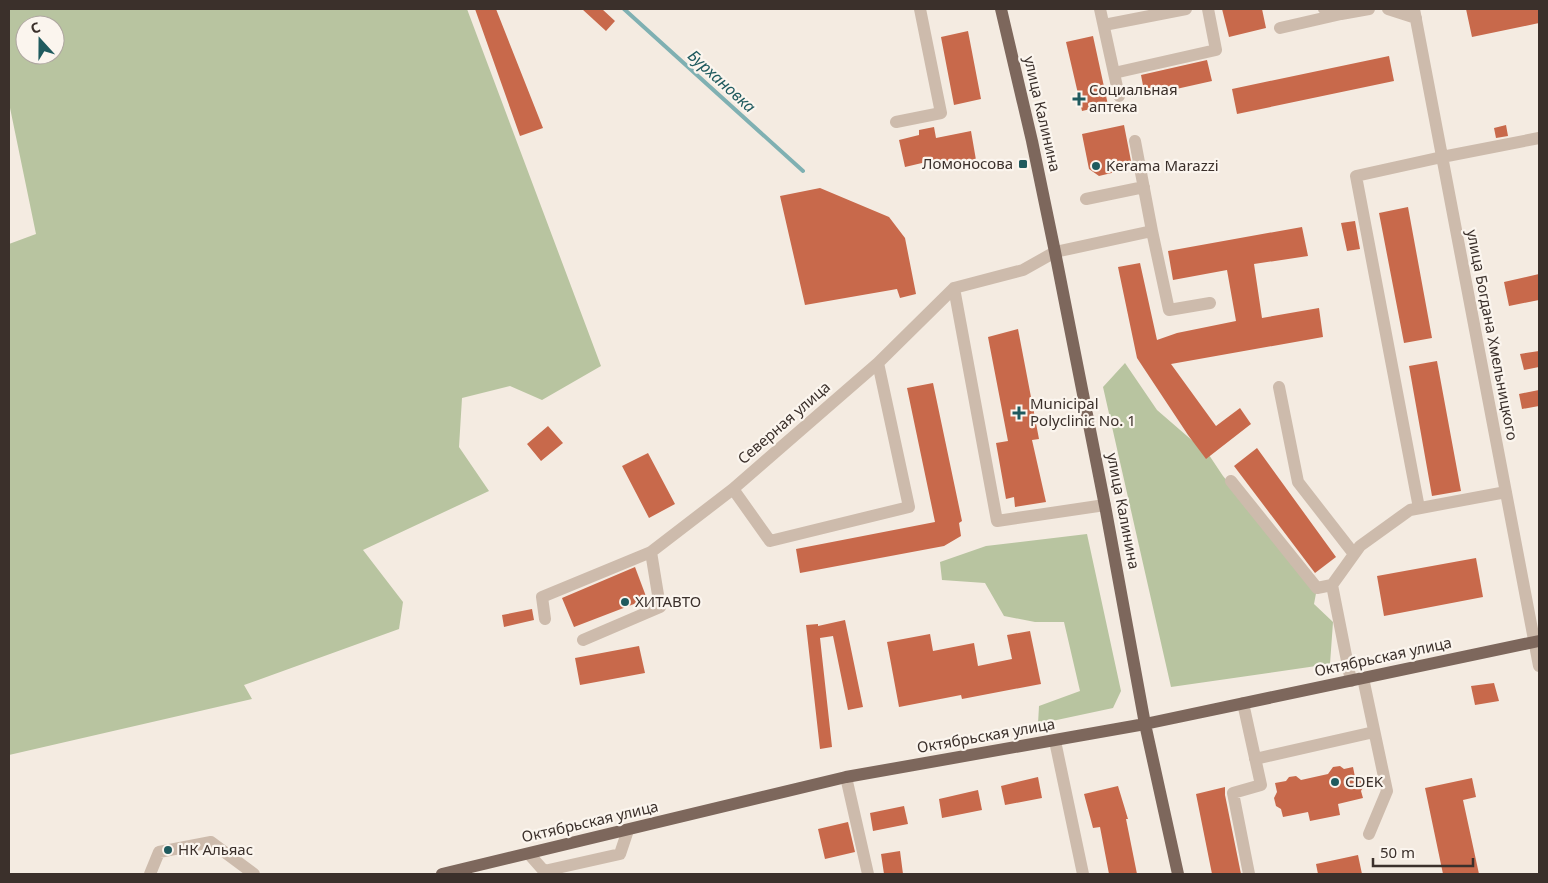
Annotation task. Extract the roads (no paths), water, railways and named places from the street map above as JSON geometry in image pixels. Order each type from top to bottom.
[{"type":"main road","name":"улица Калинина","points":[[1001,9],[1032,141],[1055,252],[1105,505],[1145,724],[1178,874]]},
{"type":"main road","name":"Октябрьская улица","points":[[442,874],[846,778],[1145,724],[1537,642]]},
{"type":"street","points":[[896,122],[941,113],[920,9]]},
{"type":"street","points":[[1100,9],[1119,96]]},
{"type":"street","points":[[1104,25],[1186,9]]},
{"type":"street","points":[[1114,72],[1216,50],[1208,9]]},
{"type":"street","points":[[1324,9],[1340,12]]},
{"type":"street","points":[[1280,28],[1340,12],[1369,9]]},
{"type":"street","points":[[1388,9],[1415,13]]},
{"type":"street","name":"улица Богдана Хмельницкого","points":[[1415,13],[1506,492],[1537,642],[1539,666]]},
{"type":"street","points":[[1419,508],[1356,176],[1539,138]]},
{"type":"street","points":[[1135,141],[1169,310],[1210,303]]},
{"type":"street","points":[[1086,199],[1144,187]]},
{"type":"street","name":"Северная улица","points":[[545,619],[542,597],[651,552],[733,490],[878,363],[954,288],[1023,270],[1055,252],[1152,231]]},
{"type":"street","points":[[954,288],[997,521],[1105,505]]},
{"type":"street","points":[[733,490],[770,541],[909,507],[878,363]]},
{"type":"street","points":[[1278,387],[1298,482],[1354,554]]},
{"type":"street","points":[[1231,480],[1317,588],[1332,585],[1360,546],[1410,510],[1506,492]]},
{"type":"street","points":[[583,640],[660,608],[651,552]]},
{"type":"street","points":[[1332,585],[1357,679],[1374,732],[1387,791],[1369,834]]},
{"type":"street","points":[[1243,703],[1261,786],[1233,793],[1249,874]]},
{"type":"street","points":[[1255,759],[1374,732]]},
{"type":"street","points":[[1055,741],[1083,874]]},
{"type":"street","points":[[846,778],[868,874]]},
{"type":"street","points":[[529,854],[544,871],[620,854],[628,830]]},
{"type":"street","points":[[150,874],[160,852],[211,842],[254,874]]},
{"type":"waterway","name":"Бурхановка","points":[[624,9],[803,171]]},
{"type":"place","name":"Социальная аптека","points":[[1079,99]]},
{"type":"place","name":"Ломоносова","points":[[1023,164]]},
{"type":"place","name":"Kerama Marazzi","points":[[1096,166]]},
{"type":"place","name":"Municipal Polyclinic No. 1","points":[[1019,413]]},
{"type":"place","name":"ХИТАВТО","points":[[625,602]]},
{"type":"place","name":"CDEK","points":[[1335,782]]},
{"type":"place","name":"НК Альяас","points":[[168,850]]}]
